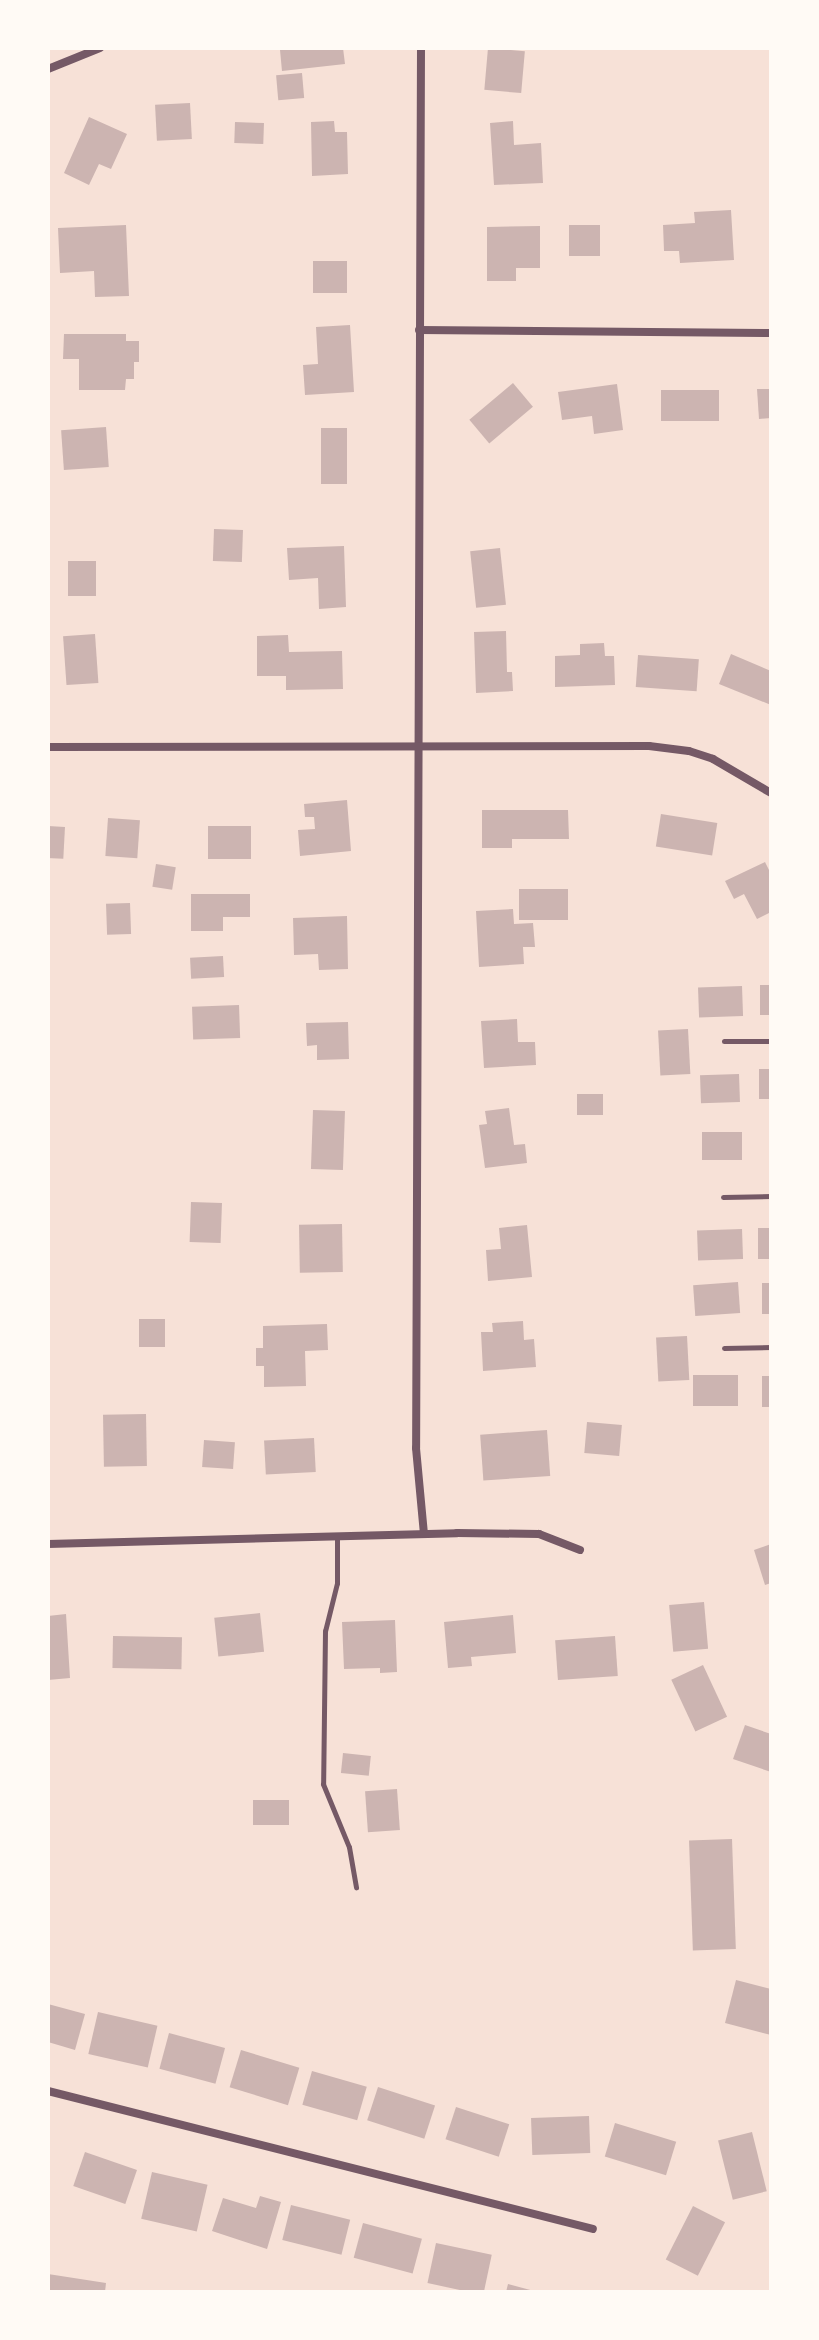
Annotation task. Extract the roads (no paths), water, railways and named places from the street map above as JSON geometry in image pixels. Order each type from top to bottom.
[{"type":"street","points":[[48,69],[100,48]]},
{"type":"street","points":[[421,48],[416,1448],[424,1534]]},
{"type":"street","points":[[419,330],[771,333]]},
{"type":"street","points":[[48,747],[666,748],[713,759],[771,793]]},
{"type":"street","points":[[48,1544],[539,1534],[580,1550]]},
{"type":"street","points":[[48,2091],[593,2229]]},
{"type":"lane","points":[[724,1041],[771,1041]]},
{"type":"lane","points":[[723,1197],[771,1196]]},
{"type":"lane","points":[[724,1348],[771,1347]]},
{"type":"lane","points":[[337,1537],[337,1583],[325,1631],[323,1784],[349,1847],[356,1887]]}]
